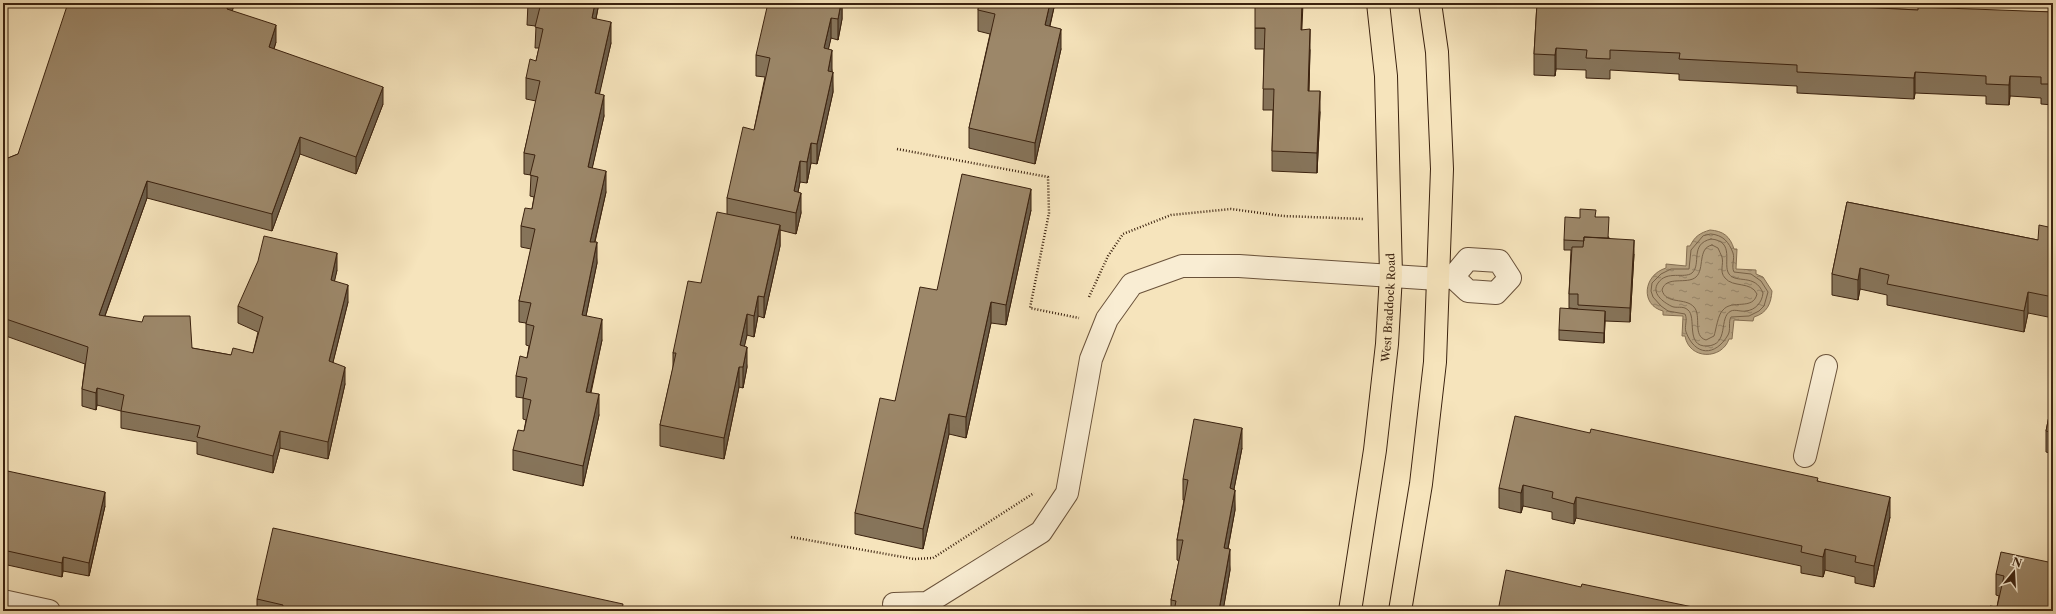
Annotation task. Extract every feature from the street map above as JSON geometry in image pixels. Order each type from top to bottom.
[{"type":"main road","name":"West Braddock Road","points":[[1350,611],[1374,450],[1387,344],[1391,275],[1386,76],[1378,3]]},
{"type":"main road","points":[[1400,611],[1421,484],[1446,278],[1437,52],[1430,3]]},
{"type":"lane","points":[[894,604],[927,603],[1041,532],[1067,493],[1091,359],[1107,319],[1132,284],[1182,266],[1239,266],[1446,278],[1468,291],[1496,293],[1516,279],[1499,261],[1468,259],[1446,278]]},
{"type":"lane","points":[[1805,456],[1826,366]]},
{"type":"lane","points":[[3,601],[49,611]]},
{"type":"path","points":[[897,149],[1048,177],[1049,213],[1030,308],[1081,318]]},
{"type":"water","points":[[1710,230],[1725,235],[1734,249],[1737,249],[1736,269],[1756,270],[1756,274],[1763,277],[1772,291],[1771,300],[1768,307],[1762,313],[1754,317],[1753,321],[1734,320],[1732,339],[1729,339],[1720,351],[1713,354],[1706,354],[1693,350],[1688,344],[1685,336],[1682,336],[1683,316],[1663,315],[1663,311],[1656,308],[1651,303],[1647,290],[1653,277],[1658,272],[1666,268],[1666,264],[1686,266],[1687,246],[1690,246],[1698,235]]},
{"type":"building","points":[[68,3],[229,3],[227,9],[276,25],[269,47],[383,87],[356,157],[300,137],[272,214],[147,181],[99,315],[142,322],[144,316],[190,316],[192,348],[231,355],[233,348],[253,353],[263,317],[238,306],[258,261],[264,236],[337,253],[331,280],[348,285],[329,361],[345,367],[328,442],[280,431],[273,456],[197,437],[200,426],[121,411],[124,395],[97,388],[96,393],[82,389],[88,347],[3,318],[3,160],[18,154]]},
{"type":"building","points":[[595,3],[592,18],[611,22],[595,93],[604,95],[588,167],[606,171],[590,242],[597,242],[582,315],[602,319],[586,392],[599,394],[583,466],[513,450],[518,430],[524,431],[531,400],[523,398],[527,378],[516,376],[520,356],[527,358],[534,326],[526,324],[531,303],[519,301],[535,229],[521,226],[525,208],[532,209],[538,177],[530,175],[535,155],[524,153],[540,81],[526,78],[530,59],[536,61],[543,29],[535,27],[540,7],[527,4]]},
{"type":"building","points":[[768,3],[841,3],[838,19],[831,18],[824,48],[832,50],[828,71],[833,72],[817,144],[811,143],[807,162],[800,161],[794,191],[801,193],[796,213],[727,198],[743,127],[754,130],[770,58],[756,55]]},
{"type":"building","points":[[979,3],[1050,3],[1045,25],[1061,29],[1035,143],[969,128],[995,14],[978,10]]},
{"type":"building","points":[[1255,3],[1302,3],[1301,30],[1310,29],[1308,91],[1320,91],[1317,153],[1272,151],[1274,89],[1263,89],[1265,28],[1255,28]]},
{"type":"building","points":[[1537,3],[1800,3],[1918,10],[1918,7],[2053,12],[2053,84],[2041,84],[2041,77],[2010,76],[2009,85],[1986,84],[1986,76],[1915,72],[1914,78],[1797,72],[1797,65],[1679,59],[1680,53],[1610,50],[1610,59],[1586,58],[1587,50],[1556,48],[1555,55],[1534,54]]},
{"type":"building","points":[[962,174],[1031,189],[1006,305],[991,302],[966,417],[949,414],[923,529],[855,513],[880,398],[895,401],[920,287],[937,290]]},
{"type":"building","points":[[1847,202],[2038,240],[2039,225],[2053,228],[2053,297],[2028,292],[2024,311],[1887,284],[1889,275],[1860,268],[1858,280],[1832,274]]},
{"type":"building","points":[[1580,209],[1596,210],[1595,217],[1609,217],[1608,238],[1584,237],[1584,241],[1564,240],[1565,217],[1580,218]]},
{"type":"building","points":[[717,212],[780,225],[764,297],[758,296],[754,316],[747,314],[740,345],[747,347],[743,367],[739,367],[724,438],[660,425],[676,353],[673,353],[688,281],[701,283]]},
{"type":"building","points":[[1584,237],[1634,240],[1630,308],[1578,305],[1578,294],[1569,294],[1572,247],[1583,247]]},
{"type":"building","points":[[1560,308],[1605,311],[1604,333],[1559,330]]},
{"type":"building","points":[[2053,396],[2053,433],[2046,431]]},
{"type":"building","points":[[1515,416],[1590,433],[1591,429],[1818,478],[1817,481],[1890,497],[1874,566],[1855,562],[1856,556],[1825,549],[1823,557],[1801,552],[1802,546],[1576,497],[1574,504],[1552,498],[1553,492],[1523,485],[1521,493],[1499,488]]},
{"type":"building","points":[[1194,419],[1242,428],[1230,488],[1235,490],[1224,548],[1230,549],[1219,610],[1225,611],[1174,611],[1176,601],[1171,600],[1183,540],[1177,540],[1188,480],[1183,479]]},
{"type":"building","points":[[3,470],[105,492],[89,563],[63,557],[62,563],[3,550]]},
{"type":"building","points":[[273,528],[623,604],[622,611],[282,611],[283,605],[257,599]]},
{"type":"building","points":[[2001,552],[2053,563],[2053,611],[1989,611],[1990,606],[1997,607],[2004,576],[1996,574]]},
{"type":"building","points":[[1506,570],[1581,587],[1582,584],[1712,611],[1498,611]]}]
